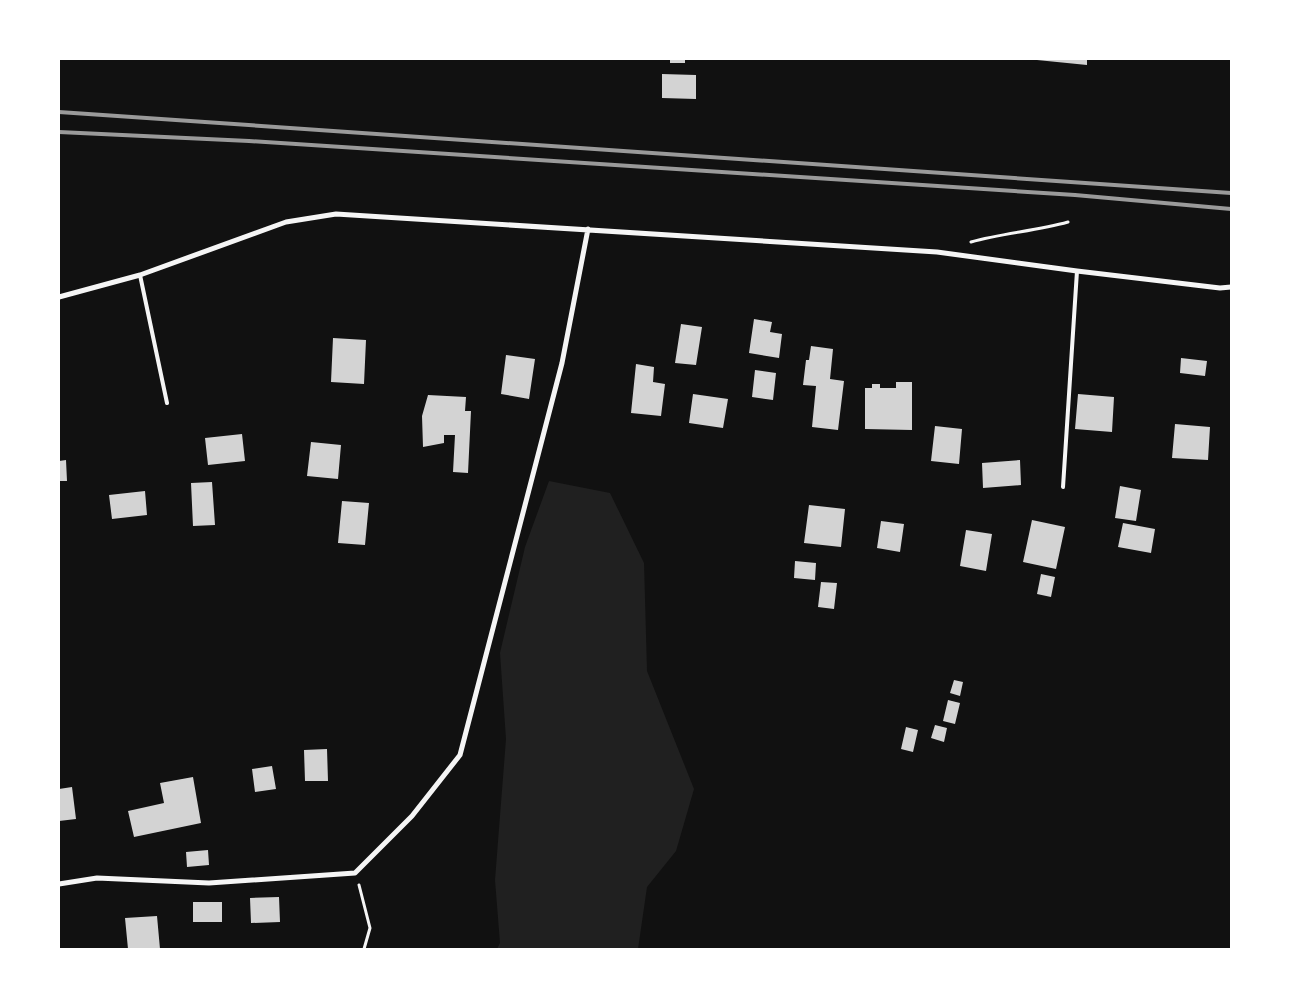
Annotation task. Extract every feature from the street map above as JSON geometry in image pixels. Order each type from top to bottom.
[{"type":"street","points":[[59,297],[140,275],[286,222],[336,214],[937,252],[1077,272],[1220,288],[1231,287]]},
{"type":"street","points":[[59,884],[97,878],[209,883],[356,873],[412,816],[460,755],[562,363],[588,229]]},
{"type":"lane","points":[[1062,487],[1077,272]]},
{"type":"lane","points":[[140,275],[167,403]]},
{"type":"path","points":[[965,244],[993,236],[1044,229],[1068,222]]},
{"type":"path","points":[[356,873],[370,928],[364,949]]},
{"type":"shaded area","points":[[549,481],[610,493],[644,563],[647,671],[694,789],[676,851],[647,887],[638,949],[497,949],[500,943],[495,880],[506,739],[500,653],[525,547]]},
{"type":"building","points":[[670,59],[685,59],[685,63],[670,63]]},
{"type":"building","points":[[1087,59],[1087,65],[1037,60]]},
{"type":"building","points":[[662,74],[696,75],[696,99],[662,98]]},
{"type":"building","points":[[754,319],[772,322],[770,332],[782,334],[779,358],[749,353]]},
{"type":"building","points":[[681,324],[702,327],[696,365],[675,363]]},
{"type":"building","points":[[333,338],[366,340],[364,384],[331,382]]},
{"type":"building","points":[[811,346],[833,349],[830,379],[844,381],[838,430],[812,427],[816,386],[803,385],[806,360],[809,360]]},
{"type":"building","points":[[506,355],[535,359],[529,399],[501,394]]},
{"type":"building","points":[[1181,358],[1207,361],[1205,376],[1180,373]]},
{"type":"building","points":[[636,364],[654,367],[653,382],[665,384],[661,416],[631,413]]},
{"type":"building","points":[[755,370],[776,373],[773,400],[752,397]]},
{"type":"building","points":[[896,382],[912,382],[912,430],[865,429],[865,388],[872,388],[872,384],[880,384],[880,388],[896,388]]},
{"type":"building","points":[[693,394],[728,399],[723,428],[689,423]]},
{"type":"building","points":[[1078,394],[1114,397],[1112,432],[1075,429]]},
{"type":"building","points":[[428,395],[466,397],[465,411],[471,411],[468,473],[453,472],[455,435],[444,435],[444,443],[423,447],[422,416]]},
{"type":"building","points":[[1175,424],[1210,427],[1208,460],[1172,458]]},
{"type":"building","points":[[935,426],[962,429],[959,464],[931,461]]},
{"type":"building","points":[[242,434],[245,461],[208,465],[205,438]]},
{"type":"building","points":[[311,442],[341,445],[338,479],[307,476]]},
{"type":"building","points":[[66,460],[67,481],[59,481],[59,461]]},
{"type":"building","points":[[1020,460],[1021,485],[983,488],[982,463]]},
{"type":"building","points":[[212,482],[215,525],[193,526],[191,483]]},
{"type":"building","points":[[1120,486],[1141,490],[1136,521],[1115,518]]},
{"type":"building","points":[[145,491],[147,515],[112,519],[109,495]]},
{"type":"building","points":[[342,501],[369,503],[365,545],[338,543]]},
{"type":"building","points":[[809,505],[845,509],[841,547],[804,543]]},
{"type":"building","points":[[1032,520],[1065,527],[1056,569],[1023,562]]},
{"type":"building","points":[[881,521],[904,524],[900,552],[877,548]]},
{"type":"building","points":[[1123,523],[1155,529],[1151,553],[1118,547]]},
{"type":"building","points":[[966,530],[992,534],[986,571],[960,566]]},
{"type":"building","points":[[795,561],[816,563],[815,580],[794,578]]},
{"type":"building","points":[[1041,574],[1055,577],[1051,597],[1037,594]]},
{"type":"building","points":[[821,582],[837,583],[834,609],[818,607]]},
{"type":"building","points":[[954,680],[963,682],[960,696],[950,693]]},
{"type":"building","points":[[948,700],[960,703],[955,724],[943,721]]},
{"type":"building","points":[[935,725],[947,728],[944,742],[931,738]]},
{"type":"building","points":[[906,727],[918,730],[913,752],[901,749]]},
{"type":"building","points":[[327,749],[328,781],[305,781],[304,750]]},
{"type":"building","points":[[272,766],[276,789],[255,792],[252,769]]},
{"type":"building","points":[[193,777],[201,823],[134,837],[128,811],[164,803],[160,783]]},
{"type":"building","points":[[72,787],[76,819],[59,821],[59,789]]},
{"type":"building","points":[[208,850],[209,865],[187,867],[186,852]]},
{"type":"building","points":[[279,897],[280,922],[251,923],[250,898]]},
{"type":"building","points":[[193,902],[222,902],[222,922],[193,922]]},
{"type":"building","points":[[157,916],[160,949],[128,949],[125,918]]},
{"type":"railway","points":[[59,112],[1231,193]]},
{"type":"railway","points":[[59,132],[249,141],[1075,195],[1231,209]]}]
